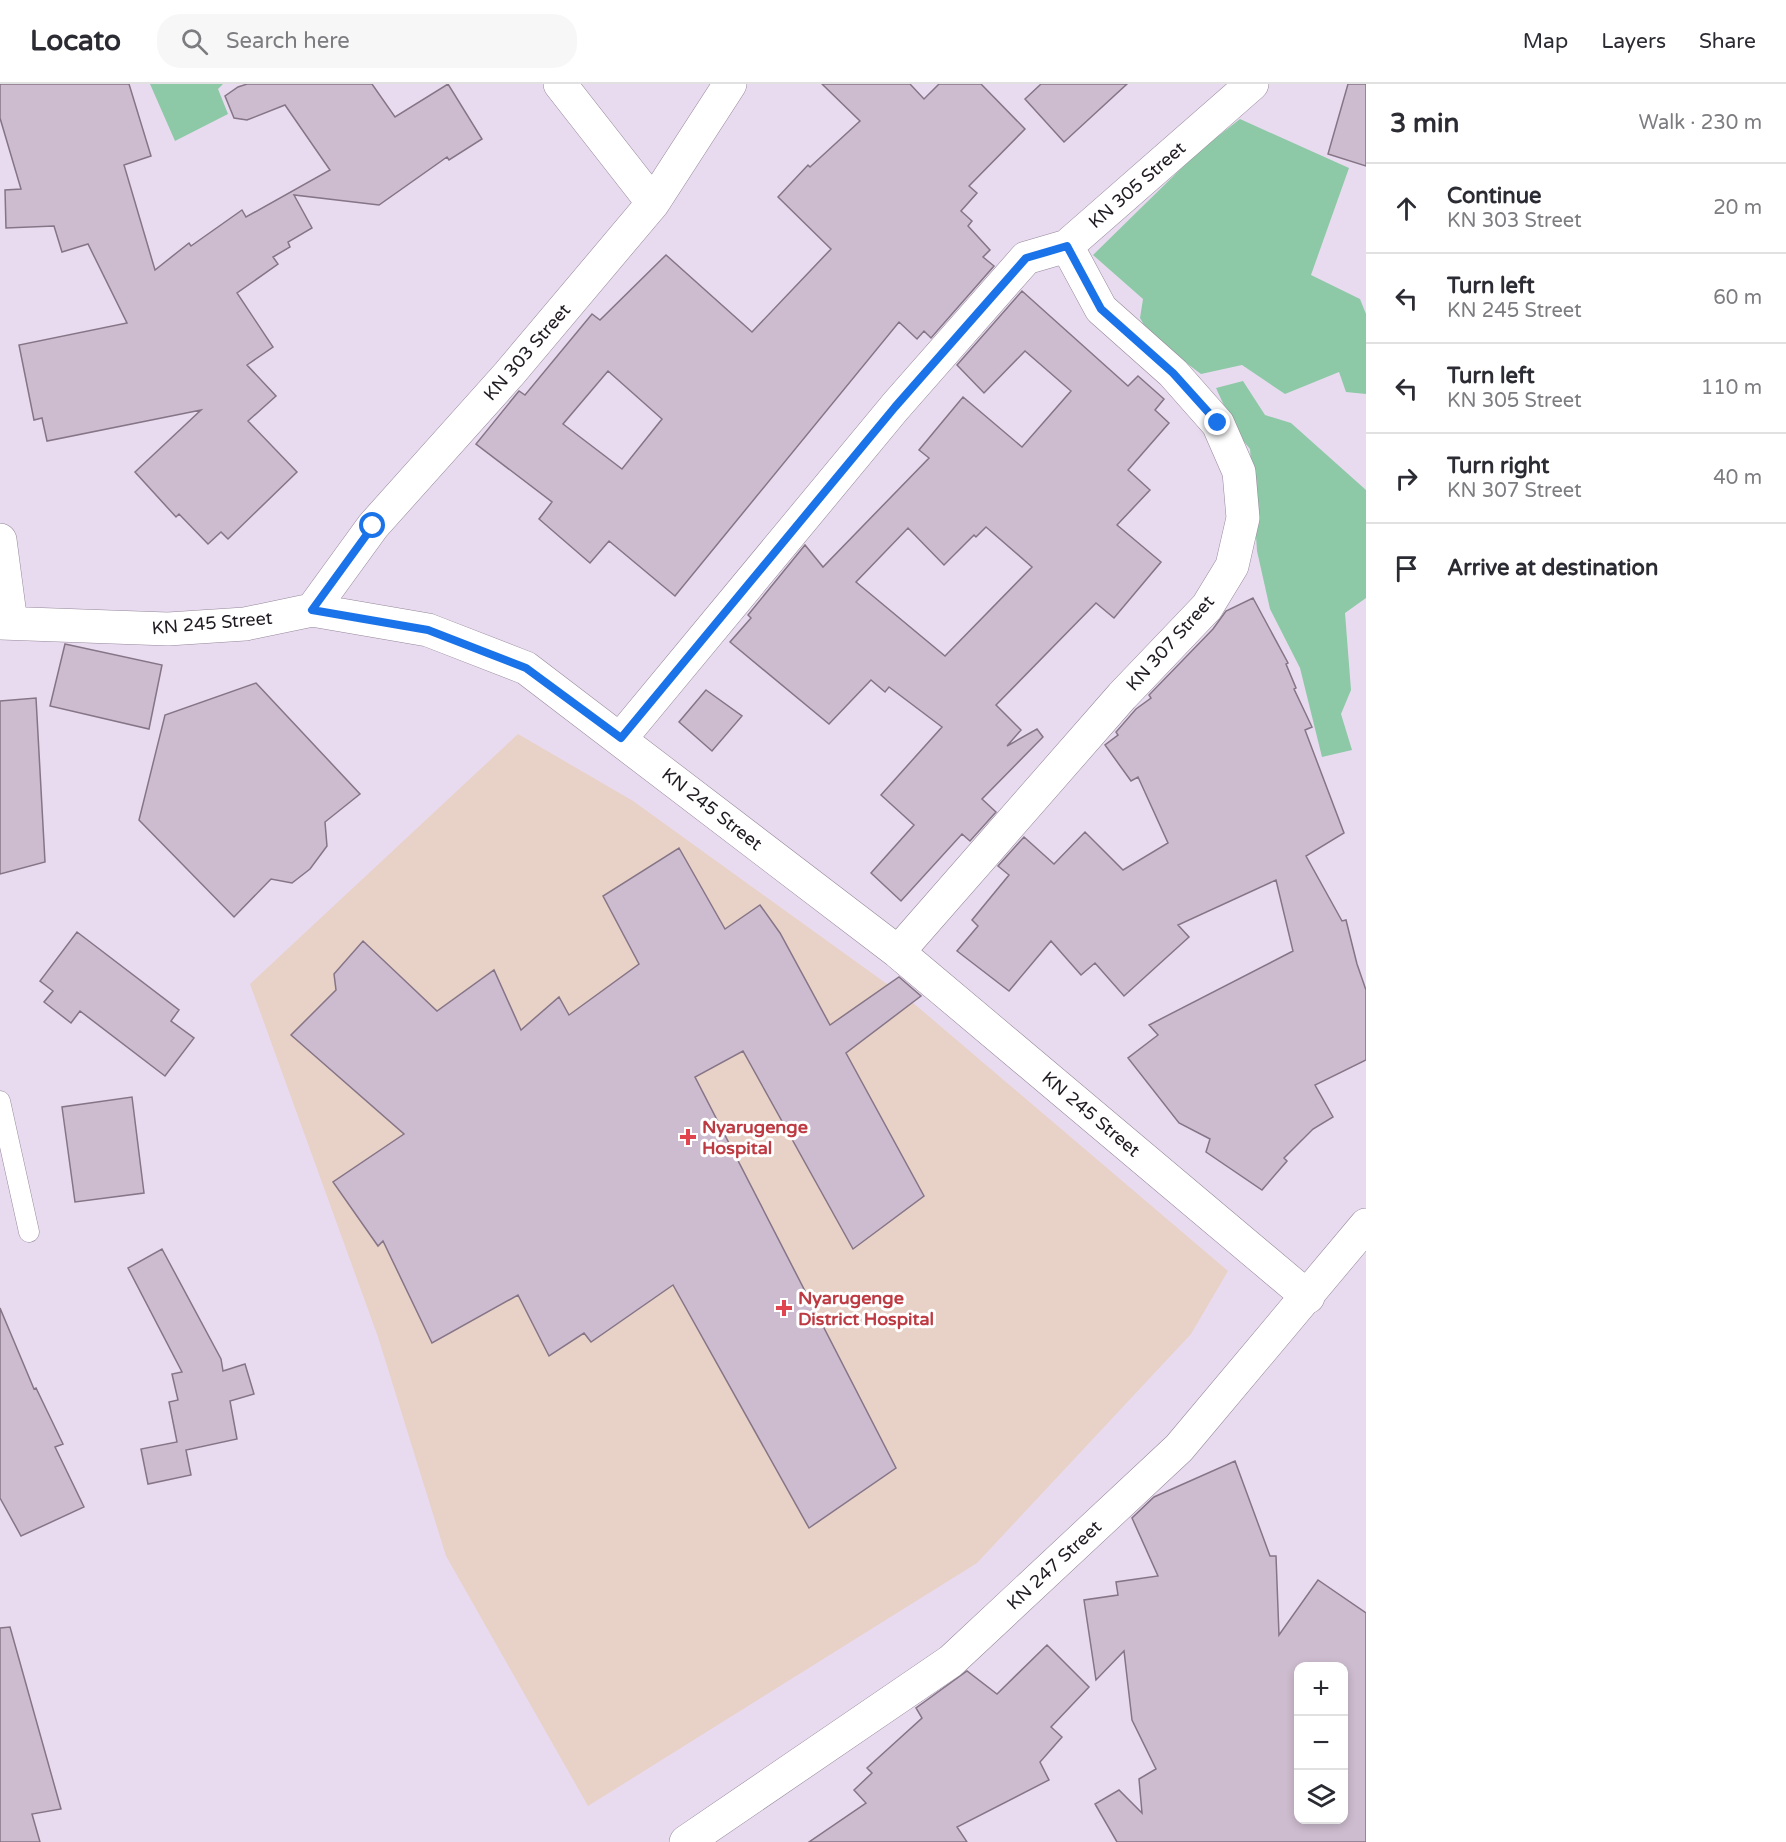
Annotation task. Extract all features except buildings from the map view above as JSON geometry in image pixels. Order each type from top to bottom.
[{"type":"street","points":[[560,84],[652,203]]},
{"type":"street","name":"KN 303 Street","points":[[312,610],[373,526],[509,374],[652,203],[730,84]]},
{"type":"street","name":"KN 305 Street","points":[[621,738],[895,407],[1026,258],[1067,246],[1252,84]]},
{"type":"street","name":"KN 307 Street","points":[[898,952],[1122,696],[1207,608],[1232,566],[1243,518],[1239,472],[1218,423],[1173,373],[1101,309],[1067,246]]},
{"type":"street","points":[[0,540],[5,623]]},
{"type":"street","name":"KN 245 Street","points":[[5,623],[108,629],[168,629],[245,624],[312,610],[428,630],[526,668],[621,738],[898,952],[1308,1297]]},
{"type":"street","name":"KN 247 Street","points":[[686,1842],[951,1661],[1179,1448],[1308,1297],[1366,1225]]},
{"type":"lane","points":[[0,1101],[28,1232]]},
{"type":"shaded area","name":"Nyarugenge Hospital","points":[[518,734],[633,801],[912,1002],[1228,1271],[1191,1334],[977,1563],[588,1806],[446,1556],[378,1337],[250,984]]},
{"type":"green space","points":[[150,84],[223,84],[218,89],[228,114],[175,141]]},
{"type":"green space","points":[[1240,119],[1349,168],[1311,275],[1360,299],[1366,314],[1366,394],[1346,392],[1339,372],[1285,394],[1242,365],[1201,374],[1150,336],[1140,318],[1143,299],[1093,255],[1199,151]]},
{"type":"green space","points":[[1243,381],[1265,415],[1291,423],[1366,490],[1366,598],[1345,613],[1351,690],[1341,714],[1352,750],[1322,757],[1300,668],[1270,609],[1257,551],[1250,449],[1236,432],[1216,388]]},
{"type":"place","name":"Nyarugenge Hospital","points":[[688,1137]]},
{"type":"place","name":"Nyarugenge District Hospital","points":[[784,1308]]},
{"type":"route","points":[[373,526],[312,610],[428,630],[526,668],[621,738],[895,407],[1026,258],[1067,246],[1101,309],[1173,373],[1218,423]]}]
